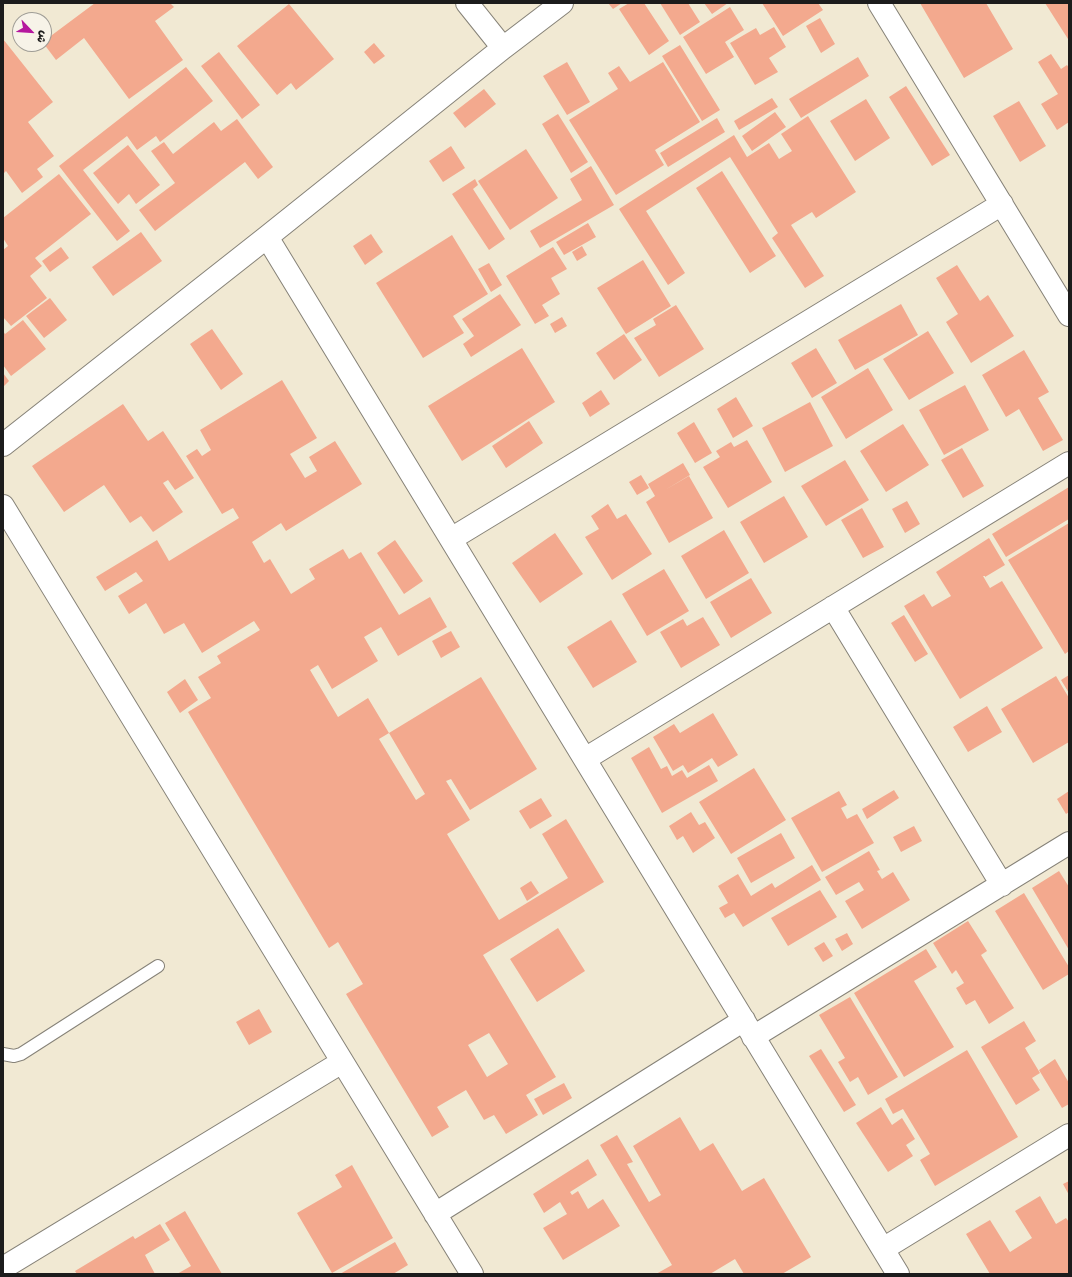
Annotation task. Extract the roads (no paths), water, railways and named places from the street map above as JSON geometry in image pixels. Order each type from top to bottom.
[{"type":"street","points":[[467,3],[503,48]]},
{"type":"street","points":[[3,445],[267,237],[503,48],[562,3]]},
{"type":"street","points":[[879,3],[1069,315]]},
{"type":"street","points":[[451,539],[1002,204]]},
{"type":"street","points":[[267,237],[898,1274]]},
{"type":"street","points":[[585,759],[1069,463]]},
{"type":"street","points":[[3,506],[472,1274]]},
{"type":"street","points":[[833,607],[1002,885]]},
{"type":"street","points":[[435,1214],[748,1029],[1002,885],[1069,843]]},
{"type":"street","points":[[3,1268],[342,1062]]},
{"type":"street","points":[[883,1249],[1069,1135]]},
{"type":"lane","points":[[3,1054],[14,1056],[21,1054],[158,966]]}]
